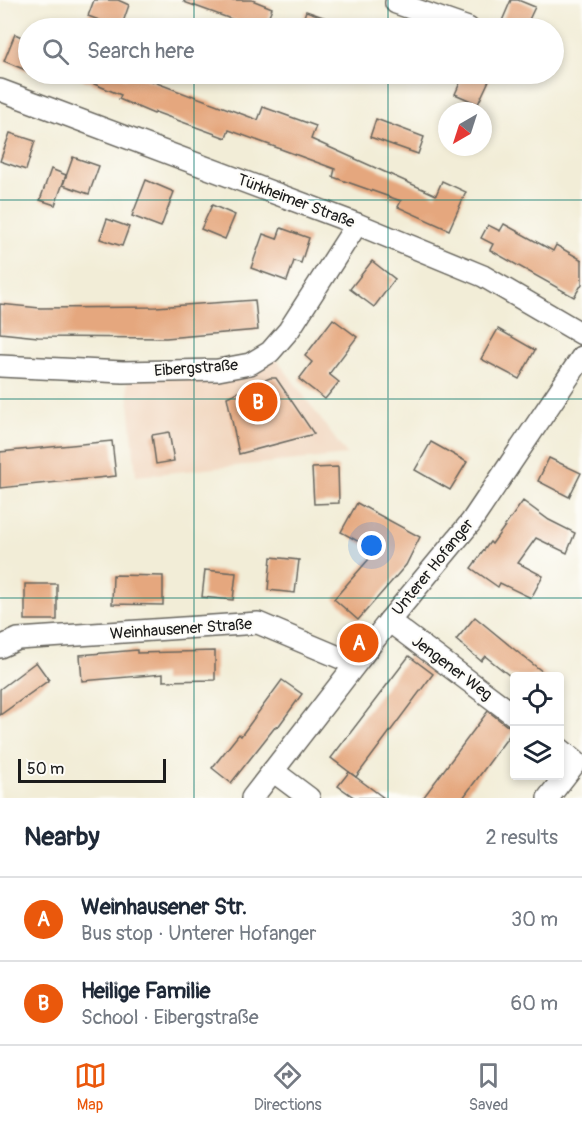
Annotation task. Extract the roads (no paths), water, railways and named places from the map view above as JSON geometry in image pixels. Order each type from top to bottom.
[{"type":"street","points":[[393,1],[440,18]]},
{"type":"street","name":"Türkheimer Straße","points":[[0,90],[357,224],[483,276],[582,334]]},
{"type":"street","name":"Eibergstraße","points":[[0,366],[123,372],[218,370],[250,364],[270,352],[289,330],[357,224]]},
{"type":"street","name":"Unterer Hofanger","points":[[252,798],[389,621],[471,522],[582,357]]},
{"type":"street","name":"Jengener Weg","points":[[389,621],[510,712]]},
{"type":"street","name":"Weinhausener Straße","points":[[0,647],[18,639],[258,623],[356,664]]},
{"type":"street","points":[[548,798],[573,759]]},
{"type":"street","points":[[273,771],[309,798]]},
{"type":"place","name":"Heilige Familie","points":[[258,402]]},
{"type":"place","name":"Weinhausener Str.","points":[[359,643]]}]
